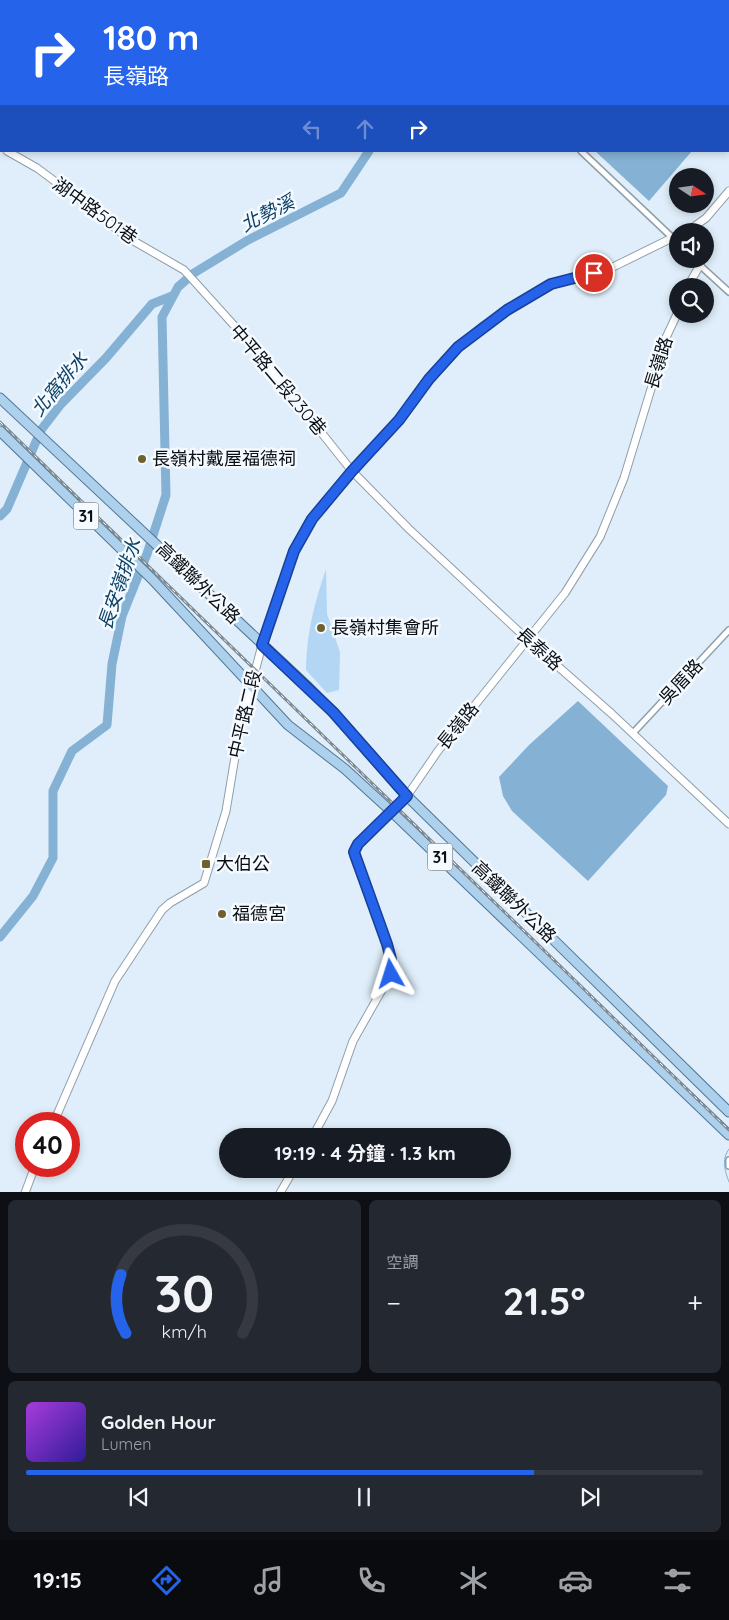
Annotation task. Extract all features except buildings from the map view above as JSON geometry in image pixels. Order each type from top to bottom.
[{"type":"main road","name":"高鐵聯外公路","points":[[0,398],[166,551],[333,712],[407,796],[729,1112]]},
{"type":"main road","name":"高鐵聯外公路","points":[[0,431],[152,579],[288,725],[345,769],[392,812],[729,1135]]},
{"type":"street","name":"湖中路501巷","points":[[10,152],[37,168],[125,236],[184,270],[203,289]]},
{"type":"street","points":[[581,152],[669,231]]},
{"type":"street","points":[[699,223],[706,218],[729,190]]},
{"type":"street","name":"中平路二段","points":[[59,1112],[114,981],[152,922],[167,905],[204,883],[226,811],[239,733],[262,645],[294,551],[312,519],[352,471],[399,420],[429,379],[458,347],[483,326],[551,284],[610,268],[669,238]]},
{"type":"street","points":[[703,268],[729,292]]},
{"type":"street","name":"中平路二段230巷","points":[[203,289],[250,343],[352,471]]},
{"type":"street","name":"長嶺路","points":[[317,1128],[332,1102],[352,1040],[391,974],[391,959],[387,944],[354,852],[358,844],[407,796],[438,751],[565,593],[600,537],[624,478],[663,344],[673,323]]},
{"type":"street","name":"長泰路","points":[[352,471],[409,529],[528,640],[633,733],[729,824]]},
{"type":"street","name":"吳厝路","points":[[633,733],[729,630]]},
{"type":"street","points":[[729,1160],[729,1166]]},
{"type":"street","points":[[25,1192],[31,1177]]},
{"type":"street","points":[[280,1192],[289,1178]]},
{"type":"shaded area","points":[[596,152],[691,152],[677,168],[669,168],[669,178],[649,201]]},
{"type":"shaded area","points":[[326,569],[327,614],[340,652],[339,690],[327,693],[306,670],[312,618]]},
{"type":"shaded area","points":[[578,701],[668,786],[666,795],[588,881],[512,811],[503,796],[499,777],[529,745]]},
{"type":"waterway","name":"長安嶺排水","points":[[0,937],[33,896],[53,858],[53,791],[72,751],[107,725],[112,664],[122,616],[147,554],[166,495],[162,317],[178,287],[194,273],[248,240],[341,193],[368,152]]},
{"type":"waterway","name":"北窩排水","points":[[0,516],[7,509],[41,430],[61,404],[106,358],[152,304],[172,296]]},
{"type":"waterway","points":[[729,1149],[724,1161],[729,1182]]},
{"type":"railway","points":[[0,422],[729,1130]]},
{"type":"place","name":"長嶺村戴屋福德祠","points":[[142,459]]},
{"type":"place","name":"長嶺村集會所","points":[[321,628]]},
{"type":"place","name":"大伯公","points":[[206,864]]},
{"type":"place","name":"福德宮","points":[[222,914]]},
{"type":"route","points":[[391,974],[391,959],[387,944],[354,857],[354,852],[358,844],[407,796],[333,712],[262,645],[294,551],[312,519],[352,471],[399,420],[429,379],[458,347],[483,326],[507,310],[551,284],[594,273]]},
{"type":"water label","name":"北勢溪","points":[[267,213]]}]
